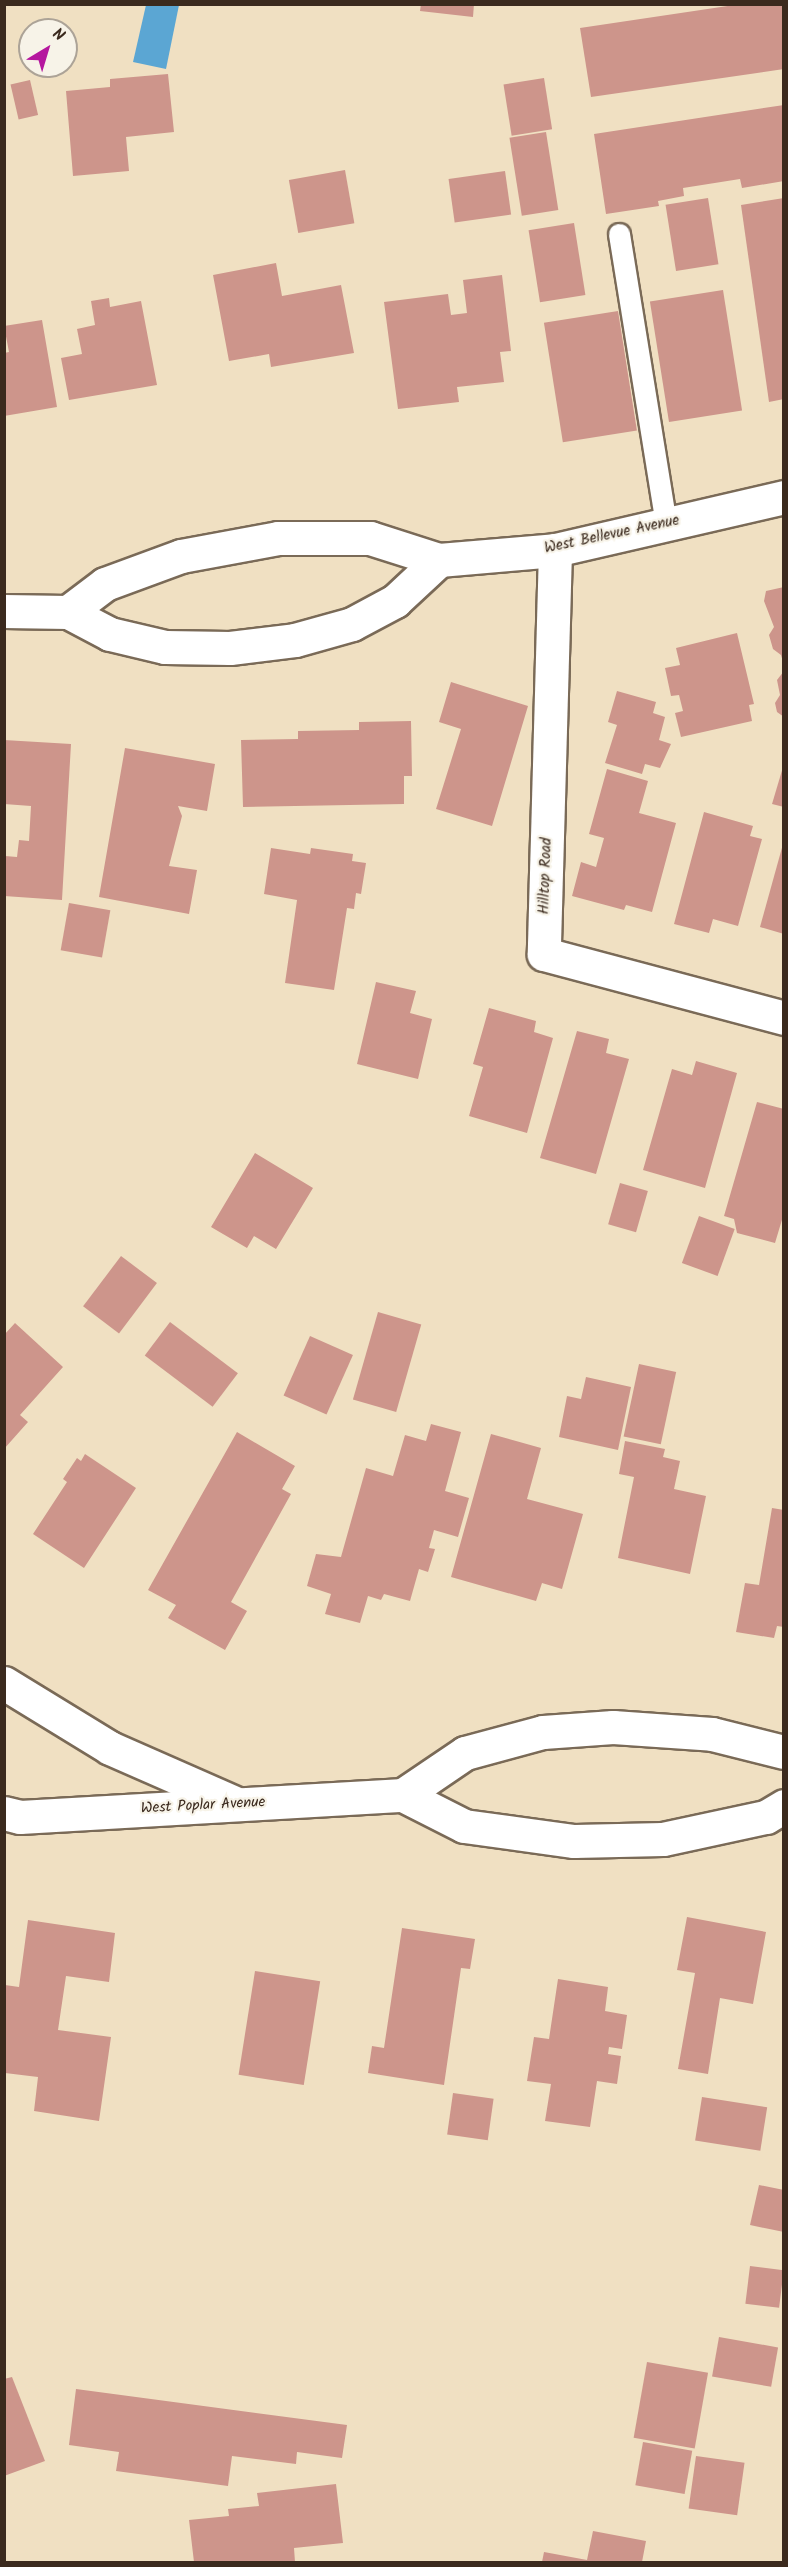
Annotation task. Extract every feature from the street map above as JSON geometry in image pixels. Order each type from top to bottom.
[{"type":"street","name":"West Bellevue Avenue","points":[[68,612],[105,584],[181,556],[278,538],[370,538],[439,560],[555,550],[783,496]]},
{"type":"street","name":"Hilltop Road","points":[[555,550],[544,954],[783,1018]]},
{"type":"street","points":[[4,611],[68,612],[110,634],[165,646],[230,648],[295,640],[352,624],[386,606],[439,560]]},
{"type":"street","points":[[4,1683],[110,1748],[237,1804]]},
{"type":"street","points":[[783,1752],[712,1734],[613,1727],[543,1732],[465,1753],[403,1795],[464,1826],[574,1841],[663,1839],[766,1817],[783,1806]]},
{"type":"street","name":"West Poplar Avenue","points":[[4,1813],[20,1817],[403,1795]]},
{"type":"lane","points":[[619,234],[666,524]]},
{"type":"water","points":[[146,5],[179,5],[166,69],[133,62]]},
{"type":"building","points":[[421,4],[474,4],[473,17],[420,11]]},
{"type":"building","points":[[741,4],[784,4],[784,69],[591,97],[580,28]]},
{"type":"building","points":[[168,74],[174,132],[126,137],[129,171],[73,176],[66,91],[110,87],[110,79]]},
{"type":"building","points":[[544,78],[552,129],[512,136],[504,84]]},
{"type":"building","points":[[30,80],[38,115],[19,120],[11,84]]},
{"type":"building","points":[[784,105],[784,181],[742,188],[740,179],[683,188],[684,196],[658,201],[659,206],[606,214],[594,134]]},
{"type":"building","points":[[546,132],[558,210],[522,216],[509,138]]},
{"type":"building","points":[[345,170],[354,223],[298,233],[289,180]]},
{"type":"building","points":[[505,171],[511,215],[455,223],[449,179]]},
{"type":"building","points":[[708,198],[718,264],[676,271],[666,205]]},
{"type":"building","points":[[784,198],[784,399],[769,402],[741,205]]},
{"type":"building","points":[[574,223],[585,295],[540,302],[529,230]]},
{"type":"building","points":[[276,263],[282,296],[341,285],[354,353],[271,367],[269,354],[229,361],[213,275]]},
{"type":"building","points":[[502,275],[511,351],[500,352],[504,382],[457,387],[459,402],[398,409],[384,302],[448,294],[451,315],[467,313],[463,280]]},
{"type":"building","points":[[723,290],[742,410],[669,422],[650,302]]},
{"type":"building","points":[[109,298],[110,307],[141,301],[157,385],[69,400],[61,358],[82,354],[77,329],[95,325],[91,301]]},
{"type":"building","points":[[618,311],[637,431],[563,442],[544,323]]},
{"type":"building","points":[[42,320],[57,407],[4,416],[4,353],[9,352],[4,326]]},
{"type":"building","points":[[784,587],[783,662],[781,655],[773,649],[769,635],[774,627],[764,601],[766,591]]},
{"type":"building","points":[[737,633],[754,704],[749,705],[752,721],[681,737],[675,713],[683,711],[679,695],[671,696],[665,668],[680,665],[676,648]]},
{"type":"building","points":[[784,671],[784,717],[777,712],[775,703],[780,695],[777,680]]},
{"type":"building","points":[[451,682],[528,706],[492,826],[436,809],[461,729],[439,722]]},
{"type":"building","points":[[617,691],[656,702],[653,713],[665,717],[659,740],[671,744],[660,768],[645,764],[642,774],[605,763],[617,725],[608,722]]},
{"type":"building","points":[[411,721],[412,776],[404,776],[404,804],[243,807],[241,740],[298,739],[298,731],[359,730],[359,722]]},
{"type":"building","points":[[4,740],[71,744],[62,900],[4,896],[5,856],[17,857],[19,840],[29,841],[31,806],[4,804]]},
{"type":"building","points":[[125,748],[215,764],[207,811],[178,806],[182,816],[169,866],[197,870],[189,914],[99,897]]},
{"type":"building","points":[[784,767],[784,807],[772,804]]},
{"type":"building","points":[[607,769],[648,781],[639,813],[676,823],[652,912],[626,905],[624,910],[572,896],[581,862],[596,867],[604,838],[589,834]]},
{"type":"building","points":[[704,812],[753,826],[750,836],[762,839],[738,926],[713,919],[709,933],[674,924]]},
{"type":"building","points":[[784,844],[784,934],[760,927]]},
{"type":"building","points":[[271,848],[310,854],[311,848],[353,854],[352,861],[366,863],[361,894],[356,893],[354,909],[347,908],[334,990],[285,983],[297,900],[264,894]]},
{"type":"building","points":[[69,903],[110,910],[102,958],[61,950]]},
{"type":"building","points":[[376,982],[416,991],[410,1013],[432,1019],[418,1079],[357,1064]]},
{"type":"building","points":[[489,1008],[536,1021],[534,1032],[553,1038],[527,1133],[469,1116],[483,1067],[473,1064]]},
{"type":"building","points":[[577,1031],[609,1039],[606,1053],[629,1059],[596,1174],[540,1158]]},
{"type":"building","points":[[696,1061],[737,1073],[705,1188],[643,1170],[672,1069],[692,1075]]},
{"type":"building","points":[[757,1102],[784,1109],[784,1213],[775,1243],[737,1233],[734,1219],[724,1216]]},
{"type":"building","points":[[255,1153],[313,1188],[276,1249],[254,1236],[247,1248],[211,1227]]},
{"type":"building","points":[[620,1183],[648,1191],[636,1232],[608,1224]]},
{"type":"building","points":[[699,1216],[735,1229],[718,1276],[682,1263]]},
{"type":"building","points":[[121,1256],[157,1283],[119,1333],[83,1306]]},
{"type":"building","points":[[378,1312],[421,1324],[396,1412],[353,1399]]},
{"type":"building","points":[[170,1322],[238,1373],[213,1407],[145,1356]]},
{"type":"building","points":[[15,1323],[63,1367],[20,1415],[28,1422],[4,1449],[4,1335]]},
{"type":"building","points":[[310,1336],[353,1355],[326,1414],[284,1395]]},
{"type":"building","points":[[639,1364],[676,1372],[661,1444],[624,1436]]},
{"type":"building","points":[[586,1377],[631,1387],[618,1450],[559,1437],[567,1396],[581,1399]]},
{"type":"building","points":[[431,1424],[461,1432],[445,1491],[469,1498],[458,1537],[434,1530],[429,1548],[435,1549],[428,1572],[419,1569],[410,1601],[384,1594],[381,1600],[368,1596],[360,1623],[325,1614],[331,1594],[307,1586],[316,1554],[341,1557],[366,1468],[393,1476],[405,1435],[426,1441]]},
{"type":"building","points":[[237,1432],[295,1466],[282,1489],[291,1494],[231,1602],[247,1611],[225,1650],[168,1618],[176,1605],[148,1590]]},
{"type":"building","points":[[491,1434],[541,1448],[527,1499],[583,1514],[562,1589],[542,1583],[536,1601],[451,1577]]},
{"type":"building","points":[[625,1441],[665,1449],[663,1457],[680,1461],[674,1489],[706,1496],[690,1574],[618,1558],[634,1477],[619,1474]]},
{"type":"building","points":[[85,1454],[136,1488],[84,1568],[33,1534],[67,1482],[63,1479],[77,1458],[81,1461]]},
{"type":"building","points":[[772,1508],[784,1510],[784,1627],[777,1626],[774,1638],[736,1632],[745,1583],[759,1585]]},
{"type":"building","points":[[687,1917],[766,1932],[753,2004],[720,1998],[708,2074],[678,2069],[695,1973],[677,1970]]},
{"type":"building","points":[[28,1920],[115,1933],[109,1982],[66,1976],[58,2030],[111,2037],[99,2121],[34,2111],[38,2077],[5,2073],[5,1985],[19,1987]]},
{"type":"building","points":[[402,1928],[475,1939],[470,1969],[461,1968],[444,2085],[368,2073],[372,2046],[384,2048]]},
{"type":"building","points":[[255,1971],[320,1981],[304,2085],[239,2075]]},
{"type":"building","points":[[558,1979],[608,1987],[605,2011],[627,2015],[622,2049],[609,2047],[608,2054],[621,2056],[617,2084],[597,2081],[590,2127],[545,2121],[551,2084],[527,2081],[534,2037],[549,2039]]},
{"type":"building","points":[[453,2093],[494,2099],[488,2140],[447,2135]]},
{"type":"building","points":[[702,2097],[767,2107],[760,2151],[695,2140]]},
{"type":"building","points":[[759,2185],[784,2190],[784,2232],[750,2225]]},
{"type":"building","points":[[750,2266],[784,2270],[779,2308],[745,2304]]},
{"type":"building","points":[[719,2337],[778,2347],[771,2387],[712,2376]]},
{"type":"building","points":[[647,2362],[708,2373],[695,2449],[634,2438]]},
{"type":"building","points":[[12,2377],[45,2461],[4,2476],[4,2379]]},
{"type":"building","points":[[76,2389],[347,2425],[342,2458],[297,2452],[296,2464],[232,2456],[228,2486],[116,2471],[119,2452],[69,2445]]},
{"type":"building","points":[[643,2442],[692,2451],[685,2494],[635,2485]]},
{"type":"building","points":[[696,2456],[745,2463],[737,2515],[689,2508]]},
{"type":"building","points":[[336,2484],[343,2543],[294,2548],[295,2562],[194,2562],[189,2520],[229,2516],[228,2509],[259,2506],[257,2493]]},
{"type":"building","points":[[593,2531],[646,2541],[642,2562],[542,2562],[544,2552],[587,2560]]}]
